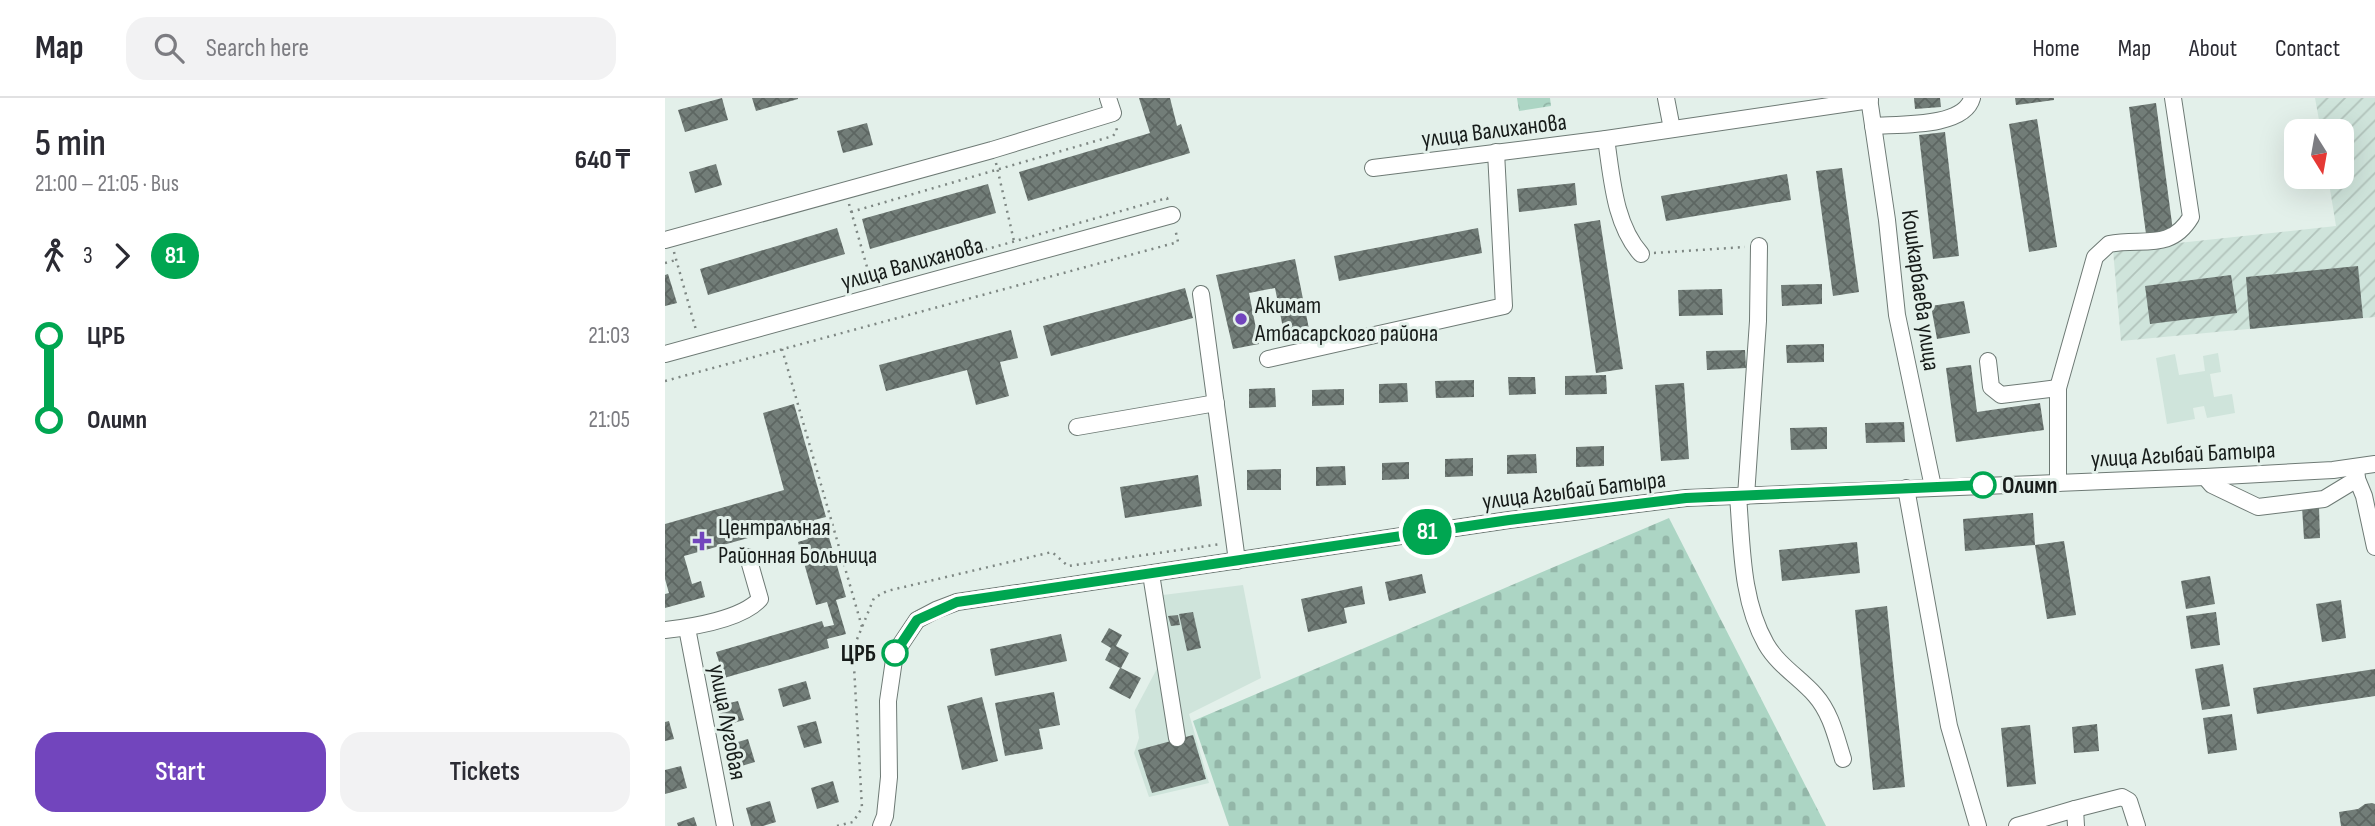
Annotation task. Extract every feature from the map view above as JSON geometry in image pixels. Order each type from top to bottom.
[{"type":"street","points":[[1666,98],[1672,129]]},
{"type":"street","points":[[1873,126],[1941,121],[1958,115],[1971,103],[1972,98]]},
{"type":"street","points":[[2058,483],[2058,388],[2095,257],[2109,244],[2163,241],[2184,228],[2191,217],[2173,98]]},
{"type":"street","name":"улица Валиханова","points":[[1373,168],[1606,139],[1869,99]]},
{"type":"street","name":"Кошкарбаева улица","points":[[1869,99],[1887,220],[1897,315],[1933,487]]},
{"type":"street","points":[[668,240],[992,150],[1110,106]]},
{"type":"street","points":[[1606,139],[1615,198],[1632,244],[1641,254]]},
{"type":"street","points":[[1268,359],[1504,306],[1496,152]]},
{"type":"street","name":"улица Валиханова","points":[[665,354],[1171,215]]},
{"type":"street","points":[[1759,246],[1758,321],[1742,496],[1746,584],[1757,624],[1767,647],[1816,696],[1831,720],[1843,759]]},
{"type":"street","points":[[1201,294],[1237,561]]},
{"type":"street","points":[[1988,360],[1991,387],[2001,395],[2058,388]]},
{"type":"street","points":[[1077,427],[1216,403]]},
{"type":"street","name":"улица Агыбай Батыра","points":[[881,826],[885,816],[889,777],[888,701],[895,653],[917,620],[957,602],[1509,520],[1686,498],[2357,473],[2375,464]]},
{"type":"street","points":[[2205,477],[2213,485],[2258,508],[2324,499],[2357,473],[2375,547]]},
{"type":"street","points":[[1906,488],[1949,726],[1978,826]]},
{"type":"street","points":[[665,630],[687,628],[751,609],[760,599],[748,557]]},
{"type":"street","points":[[1151,574],[1177,738]]},
{"type":"street","name":"улица Луговая","points":[[687,628],[725,826]]},
{"type":"street","points":[[2017,826],[2122,797],[2129,801],[2137,826]]},
{"type":"street","points":[[2075,809],[2077,826]]},
{"type":"path","points":[[851,212],[1113,136],[1117,131],[1110,106]]},
{"type":"path","points":[[992,150],[1014,241]]},
{"type":"path","points":[[845,190],[871,282]]},
{"type":"path","points":[[665,381],[1178,242],[1171,215]]},
{"type":"path","points":[[668,240],[696,331]]},
{"type":"path","points":[[1641,254],[1759,246]]},
{"type":"path","points":[[665,263],[676,260]]},
{"type":"path","points":[[782,349],[862,627]]},
{"type":"path","points":[[837,826],[853,822],[862,808],[853,649],[874,598],[887,591],[1052,552],[1068,566],[1235,542]]},
{"type":"shaded area","points":[[2315,98],[2375,98],[2375,317],[2121,341],[2113,250],[2336,226],[2330,189],[2354,189],[2354,119],[2319,119]]},
{"type":"shaded area","points":[[2218,353],[2221,372],[2210,374],[2214,397],[2232,394],[2235,413],[2207,418],[2204,406],[2193,408],[2195,419],[2167,424],[2156,358],[2175,354],[2179,375],[2205,371],[2203,356]]},
{"type":"shaded area","points":[[1243,585],[1261,678],[1189,714],[1209,783],[1149,797],[1134,753],[1139,738],[1135,710],[1160,663],[1147,597]]},
{"type":"green space","points":[[1517,98],[1550,98],[1551,106],[1519,111]]},
{"type":"green space","points":[[1669,518],[1826,826],[1229,826],[1193,721]]},
{"type":"building","points":[[722,98],[728,120],[685,132],[678,110]]},
{"type":"building","points":[[752,98],[798,98],[798,99],[756,111]]},
{"type":"building","points":[[1139,98],[1170,98],[1177,126],[1181,124],[1190,153],[1028,201],[1019,172],[1150,133]]},
{"type":"building","points":[[1914,98],[1940,98],[1941,107],[1915,109]]},
{"type":"building","points":[[2015,98],[2054,98],[2054,100],[2016,105]]},
{"type":"building","points":[[2156,103],[2173,231],[2146,234],[2129,107]]},
{"type":"building","points":[[2037,119],[2057,247],[2029,252],[2009,124]]},
{"type":"building","points":[[867,123],[873,145],[843,153],[837,131]]},
{"type":"building","points":[[1945,132],[1959,256],[1933,259],[1919,135]]},
{"type":"building","points":[[716,164],[722,185],[695,193],[689,172]]},
{"type":"building","points":[[1842,168],[1859,292],[1833,296],[1816,171]]},
{"type":"building","points":[[1787,174],[1791,200],[1666,221],[1661,196]]},
{"type":"building","points":[[1575,183],[1577,205],[1519,212],[1517,189]]},
{"type":"building","points":[[988,184],[996,213],[870,249],[862,219]]},
{"type":"building","points":[[1600,220],[1623,369],[1596,373],[1574,224]]},
{"type":"building","points":[[837,228],[845,254],[708,295],[700,269]]},
{"type":"building","points":[[1478,228],[1482,253],[1339,281],[1334,256]]},
{"type":"building","name":"Акимат Атбасарского района","points":[[1295,259],[1311,339],[1286,343],[1275,288],[1249,293],[1259,344],[1233,349],[1216,275]]},
{"type":"building","points":[[2358,266],[2363,318],[2250,329],[2246,277]]},
{"type":"building","points":[[668,274],[677,303],[665,306],[665,275]]},
{"type":"building","points":[[2231,275],[2237,313],[2150,324],[2145,286]]},
{"type":"building","points":[[1822,284],[1822,304],[1782,306],[1781,285]]},
{"type":"building","points":[[1185,288],[1193,318],[1051,356],[1043,326]]},
{"type":"building","points":[[1722,289],[1723,315],[1679,316],[1678,290]]},
{"type":"building","points":[[1964,301],[1970,333],[1937,339],[1931,306]]},
{"type":"building","points":[[1011,330],[1018,358],[1000,362],[1009,396],[976,405],[967,370],[886,391],[879,365]]},
{"type":"building","points":[[1824,344],[1824,362],[1787,363],[1786,345]]},
{"type":"building","points":[[1745,350],[1746,368],[1707,370],[1706,351]]},
{"type":"building","points":[[1971,365],[1977,412],[2040,403],[2044,430],[1956,442],[1946,368]]},
{"type":"building","points":[[1606,375],[1607,394],[1565,395],[1565,376]]},
{"type":"building","points":[[1508,377],[1535,377],[1536,394],[1509,395]]},
{"type":"building","points":[[1474,380],[1474,397],[1436,398],[1435,381]]},
{"type":"building","points":[[1407,383],[1408,402],[1379,403],[1379,384]]},
{"type":"building","points":[[1684,383],[1689,459],[1661,461],[1655,385]]},
{"type":"building","points":[[1275,388],[1276,407],[1249,408],[1249,389]]},
{"type":"building","points":[[1344,389],[1344,405],[1312,406],[1312,390]]},
{"type":"building","name":"Центральная Районная Больница","points":[[794,404],[826,517],[814,520],[819,537],[828,534],[846,597],[836,600],[846,634],[827,639],[829,648],[724,678],[716,652],[822,621],[824,627],[834,625],[827,602],[816,605],[798,542],[808,539],[803,524],[684,556],[692,584],[701,581],[705,597],[665,608],[665,594],[669,593],[665,579],[665,524],[784,490],[763,413]]},
{"type":"building","points":[[1904,422],[1905,442],[1866,443],[1865,423]]},
{"type":"building","points":[[1827,427],[1827,449],[1791,450],[1790,428]]},
{"type":"building","points":[[1604,446],[1604,466],[1576,467],[1576,447]]},
{"type":"building","points":[[1536,454],[1537,473],[1507,474],[1507,455]]},
{"type":"building","points":[[1473,458],[1473,476],[1445,477],[1445,459]]},
{"type":"building","points":[[1409,462],[1409,479],[1382,480],[1382,463]]},
{"type":"building","points":[[1345,466],[1346,485],[1316,486],[1316,467]]},
{"type":"building","points":[[1281,469],[1281,490],[1247,490],[1247,470]]},
{"type":"building","points":[[1198,475],[1202,506],[1125,518],[1120,487]]},
{"type":"building","points":[[2302,507],[2319,507],[2320,538],[2304,539]]},
{"type":"building","name":"Олимп","points":[[2033,513],[2035,545],[1965,551],[1963,519]]},
{"type":"building","name":"Олимп","points":[[2064,541],[2076,615],[2047,619],[2035,545]]},
{"type":"building","points":[[1857,542],[1860,573],[1782,581],[1779,550]]},
{"type":"building","points":[[1422,574],[1426,593],[1389,601],[1385,582]]},
{"type":"building","points":[[2210,576],[2215,604],[2186,609],[2181,581]]},
{"type":"building","points":[[1362,586],[1365,604],[1344,608],[1347,623],[1308,632],[1301,599]]},
{"type":"building","points":[[2341,600],[2346,638],[2322,642],[2316,604]]},
{"type":"building","points":[[1887,606],[1905,787],[1873,790],[1855,610]]},
{"type":"building","points":[[1193,612],[1201,648],[1187,651],[1179,614]]},
{"type":"building","points":[[2216,612],[2220,645],[2191,649],[2186,616]]},
{"type":"building","points":[[1178,615],[1180,625],[1171,626],[1168,616]]},
{"type":"building","points":[[1109,628],[1122,635],[1116,646],[1129,653],[1121,668],[1141,678],[1130,699],[1109,688],[1120,668],[1105,660],[1111,648],[1101,642]]},
{"type":"building","points":[[1061,634],[1067,661],[995,676],[990,649]]},
{"type":"building","points":[[2223,664],[2230,706],[2202,710],[2195,669]]},
{"type":"building","points":[[2375,669],[2375,696],[2257,714],[2253,688]]},
{"type":"building","points":[[806,681],[811,699],[783,707],[778,689]]},
{"type":"building","points":[[1054,692],[1060,725],[1039,729],[1043,749],[1005,756],[995,703]]},
{"type":"building","points":[[982,697],[998,761],[962,770],[947,706]]},
{"type":"building","points":[[738,701],[744,720],[723,726],[717,706]]},
{"type":"building","points":[[2232,714],[2237,750],[2208,754],[2203,718]]},
{"type":"building","points":[[669,721],[674,739],[665,741],[665,722]]},
{"type":"building","points":[[816,721],[822,743],[804,748],[797,726]]},
{"type":"building","points":[[2097,724],[2099,751],[2074,753],[2072,727]]},
{"type":"building","points":[[2030,725],[2036,784],[2007,787],[2001,728]]},
{"type":"building","points":[[1193,735],[1206,779],[1152,793],[1138,750]]},
{"type":"building","points":[[748,739],[755,762],[738,767],[731,744]]},
{"type":"building","points":[[681,766],[687,788],[665,794],[665,770]]},
{"type":"building","points":[[833,781],[839,802],[817,809],[811,788]]},
{"type":"building","points":[[770,801],[776,822],[751,826],[746,808]]},
{"type":"building","points":[[2375,804],[2375,826],[2341,826],[2339,812],[2358,809]]},
{"type":"building","points":[[694,817],[697,826],[678,826],[677,823]]},
{"type":"bus line","name":"81","points":[[895,653],[917,620],[957,602],[1509,520],[1686,498],[1983,485]]},
{"type":"place","name":"Акимат Атбасарского района","points":[[1241,319]]},
{"type":"place","name":"Олимп","points":[[1983,485]]},
{"type":"place","name":"Центральная Районная Больница","points":[[702,541]]},
{"type":"place","name":"ЦРБ","points":[[895,653]]}]
